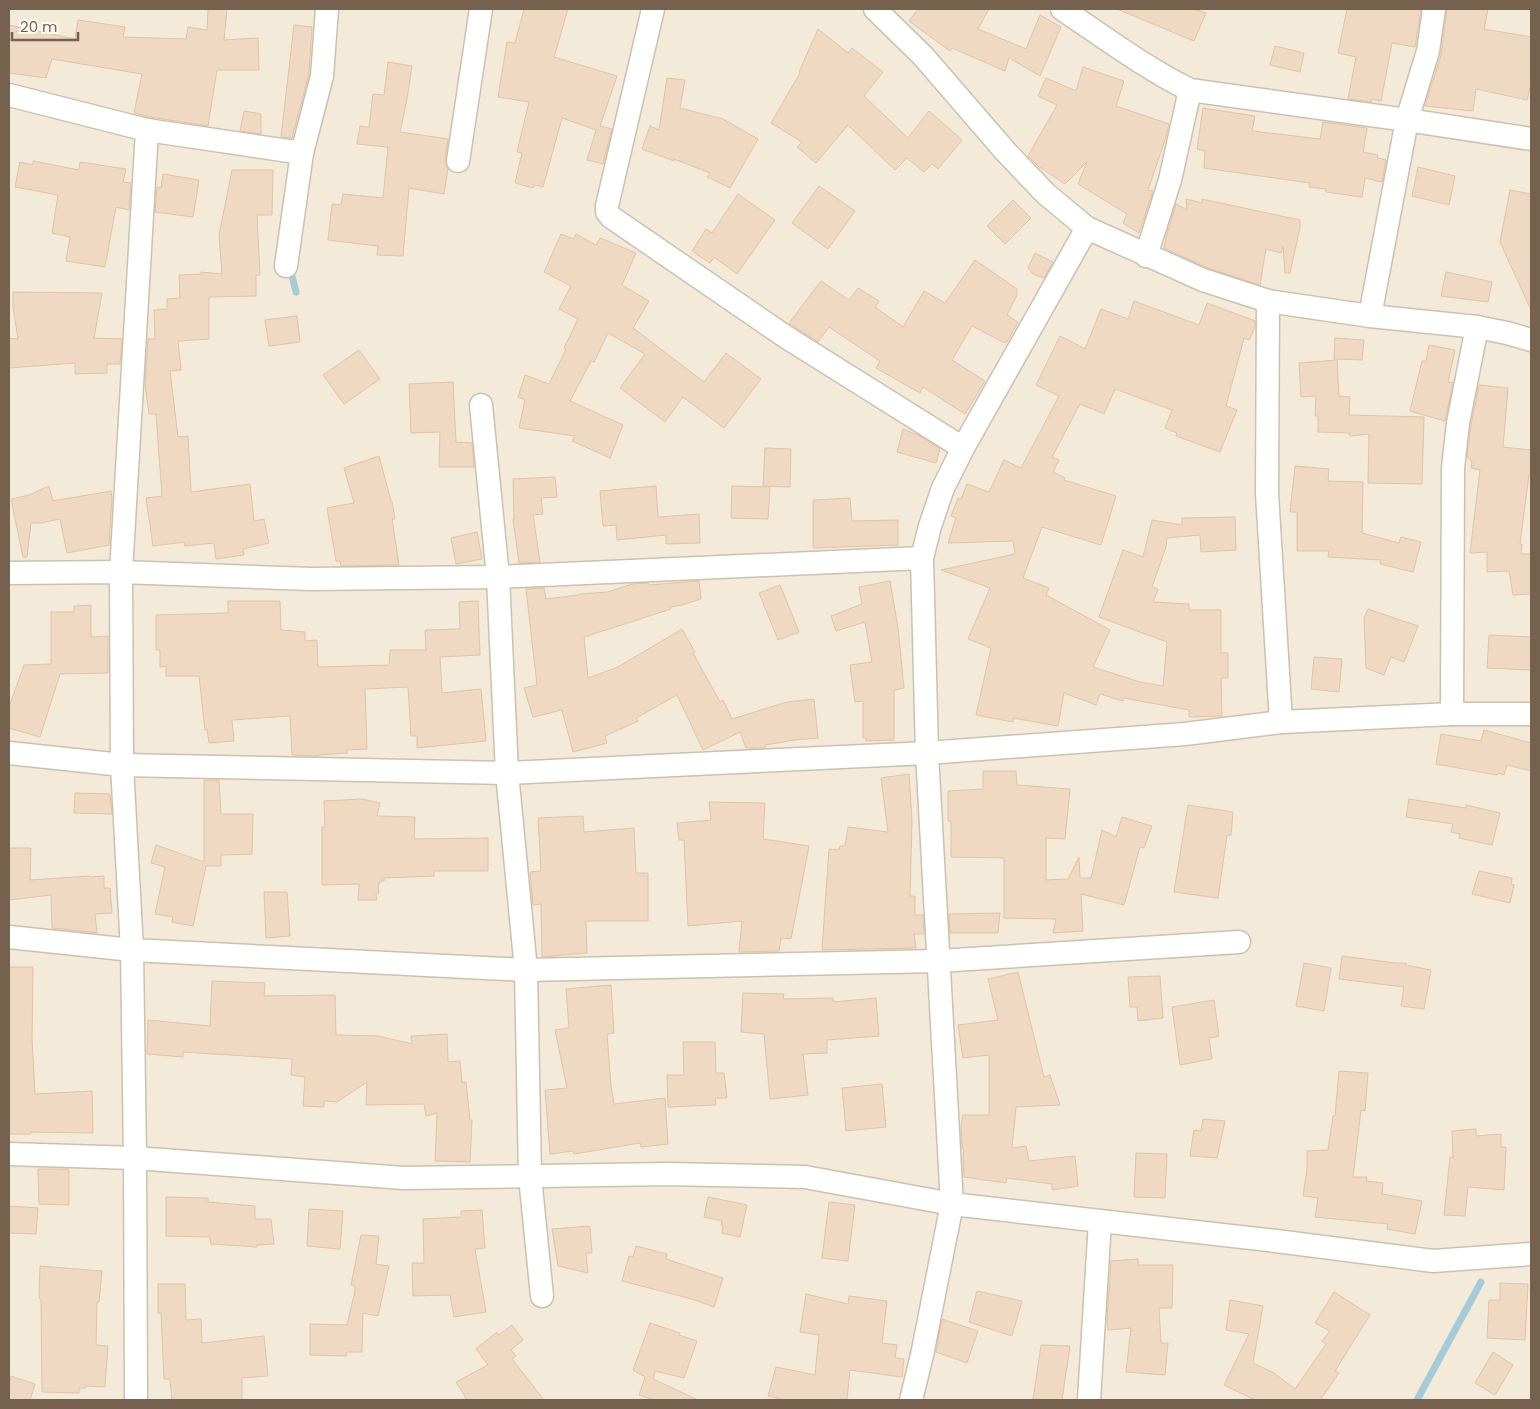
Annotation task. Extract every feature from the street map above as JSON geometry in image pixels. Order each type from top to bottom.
[{"type":"street","points":[[286,266],[302,153],[322,76],[328,9]]},
{"type":"street","points":[[458,161],[481,9]]},
{"type":"street","points":[[652,9],[607,206],[607,212],[610,217],[786,337],[962,448]]},
{"type":"street","points":[[875,9],[923,56],[1006,152],[1046,194],[1087,228],[1146,256],[1204,280],[1268,301],[1370,316],[1477,327],[1531,340]]},
{"type":"street","points":[[1062,9],[1148,66],[1190,90],[1531,139]]},
{"type":"street","points":[[1370,316],[1406,120],[1428,51],[1434,9]]},
{"type":"street","points":[[1146,256],[1170,180],[1190,90]]},
{"type":"street","points":[[9,95],[147,130],[302,153]]},
{"type":"street","points":[[136,1400],[132,950],[122,765],[121,572],[147,130]]},
{"type":"street","points":[[912,1400],[952,1204],[927,753],[922,558],[930,526],[943,488],[962,448],[1087,228]]},
{"type":"street","points":[[1268,301],[1267,493],[1281,722]]},
{"type":"street","points":[[1452,714],[1453,468],[1458,423],[1477,327]]},
{"type":"street","points":[[481,404],[498,577],[507,773],[526,970],[530,1177],[542,1296]]},
{"type":"street","points":[[9,573],[121,572],[311,580],[498,577],[922,558]]},
{"type":"street","points":[[9,753],[122,765],[507,773],[927,753],[1185,734],[1281,722],[1452,714],[1531,714]]},
{"type":"street","points":[[9,937],[132,950],[526,970],[938,961],[1239,942]]},
{"type":"street","points":[[9,1154],[135,1158],[404,1178],[667,1174],[805,1177],[952,1204],[1433,1261],[1531,1254]]},
{"type":"street","points":[[1089,1400],[1100,1221]]},
{"type":"shaded area","points":[[9,9],[1531,9],[1531,1400],[9,1400]]},
{"type":"building","points":[[208,9],[227,9],[224,40],[258,38],[259,70],[217,70],[208,126],[134,113],[142,74],[52,59],[46,78],[9,73],[9,25],[75,39],[78,20],[125,27],[123,37],[186,39],[188,27],[207,30]]},
{"type":"building","points":[[524,9],[568,9],[554,57],[617,76],[600,126],[612,129],[603,164],[587,160],[596,130],[562,118],[543,187],[534,185],[533,188],[515,183],[522,153],[517,152],[529,102],[498,97],[507,42],[515,43]]},
{"type":"building","points":[[918,9],[989,9],[978,29],[1026,49],[1040,15],[1061,27],[1040,76],[1009,58],[1005,71],[952,48],[950,51],[909,21]]},
{"type":"building","points":[[1117,9],[1194,9],[1206,13],[1194,41]]},
{"type":"building","points":[[1347,9],[1421,10],[1415,47],[1392,43],[1381,101],[1372,99],[1371,102],[1348,99],[1356,57],[1338,53]]},
{"type":"building","points":[[1447,9],[1488,9],[1484,29],[1531,37],[1531,84],[1527,100],[1476,89],[1473,111],[1425,106],[1441,55]]},
{"type":"building","points":[[294,25],[312,27],[309,74],[292,138],[281,137]]},
{"type":"building","points":[[818,29],[848,53],[852,48],[883,72],[864,96],[908,138],[929,111],[962,140],[938,169],[932,164],[924,172],[907,158],[895,170],[848,125],[816,163],[797,147],[802,142],[771,123],[800,73]]},
{"type":"building","points":[[1275,46],[1304,53],[1300,72],[1270,65]]},
{"type":"building","points":[[388,62],[412,66],[400,132],[448,139],[445,160],[448,169],[444,194],[409,188],[403,256],[377,255],[378,246],[328,240],[332,204],[341,205],[343,194],[383,198],[388,147],[357,144],[360,126],[369,127],[373,94],[384,95]]},
{"type":"building","points":[[1083,67],[1124,81],[1116,106],[1169,124],[1148,190],[1153,191],[1139,233],[1123,223],[1127,214],[1078,184],[1087,162],[1065,184],[1038,166],[1028,156],[1057,105],[1038,96],[1046,78],[1076,91]]},
{"type":"building","points":[[667,78],[685,80],[680,108],[723,119],[758,139],[730,188],[707,177],[710,173],[642,149],[650,126],[659,130]]},
{"type":"building","points":[[1203,108],[1255,116],[1252,131],[1320,139],[1323,122],[1367,128],[1363,152],[1378,155],[1377,158],[1386,160],[1382,182],[1365,178],[1362,197],[1326,192],[1326,189],[1309,187],[1310,183],[1204,168],[1205,151],[1197,149]]},
{"type":"building","points":[[244,111],[261,114],[261,134],[240,131]]},
{"type":"building","points":[[33,161],[79,170],[80,162],[126,169],[123,182],[131,183],[129,210],[116,207],[105,267],[66,261],[70,237],[52,233],[58,195],[15,187],[20,162],[33,165]]},
{"type":"building","points":[[1418,167],[1455,176],[1449,205],[1412,196]]},
{"type":"building","points":[[232,170],[273,170],[272,215],[257,215],[260,275],[256,275],[256,296],[209,297],[209,339],[178,341],[181,370],[170,371],[178,437],[188,436],[191,492],[250,484],[254,521],[264,519],[269,543],[243,549],[244,555],[216,559],[214,543],[185,546],[184,542],[153,546],[146,498],[162,496],[156,414],[149,414],[145,384],[148,339],[155,339],[154,310],[167,309],[167,299],[180,298],[179,275],[201,274],[201,272],[222,274],[219,235]]},
{"type":"building","points":[[163,174],[199,180],[193,217],[155,212],[157,187],[161,188]]},
{"type":"building","points":[[819,186],[855,211],[828,249],[792,223]]},
{"type":"building","points":[[1510,190],[1531,194],[1531,310],[1500,242]]},
{"type":"building","points":[[738,194],[775,220],[737,274],[714,257],[710,263],[692,251],[706,229],[712,233]]},
{"type":"building","points":[[1186,199],[1202,203],[1202,199],[1300,220],[1290,273],[1285,273],[1283,247],[1281,253],[1266,249],[1260,285],[1208,268],[1164,248],[1176,204],[1187,210]]},
{"type":"building","points":[[1013,200],[1031,218],[1005,244],[987,226]]},
{"type":"building","points":[[561,234],[574,239],[576,234],[596,245],[600,238],[636,253],[622,285],[649,301],[633,328],[704,382],[726,353],[761,379],[724,428],[683,397],[665,422],[620,388],[645,354],[608,333],[594,362],[591,361],[570,401],[623,425],[610,458],[572,441],[575,436],[519,428],[525,400],[518,397],[525,375],[549,384],[578,319],[559,309],[571,286],[544,272]]},
{"type":"building","points":[[1035,253],[1053,262],[1044,278],[1033,274],[1028,268]]},
{"type":"building","points":[[975,260],[1017,289],[1017,295],[1007,315],[1018,322],[1005,343],[972,326],[952,360],[985,381],[965,414],[923,387],[920,393],[876,368],[880,361],[829,327],[818,342],[789,323],[821,281],[849,300],[858,288],[879,301],[875,307],[903,327],[924,291],[945,303]]},
{"type":"building","points":[[1446,272],[1492,282],[1488,302],[1441,296]]},
{"type":"building","points":[[13,292],[102,293],[94,338],[122,339],[120,364],[107,364],[107,373],[75,374],[75,363],[9,368],[9,338],[18,339],[13,307]]},
{"type":"building","points":[[1134,301],[1199,325],[1207,303],[1255,321],[1255,327],[1249,340],[1244,338],[1226,406],[1237,410],[1220,452],[1176,436],[1177,433],[1165,428],[1172,410],[1115,389],[1104,414],[1080,404],[1052,457],[1059,460],[1053,472],[1065,478],[1064,480],[1116,496],[1101,545],[1042,527],[1023,578],[1049,588],[1046,595],[1110,630],[1093,667],[1140,682],[1163,686],[1167,642],[1099,617],[1123,550],[1143,557],[1152,520],[1182,525],[1182,518],[1235,517],[1236,550],[1201,552],[1200,535],[1167,538],[1166,547],[1152,587],[1158,589],[1153,602],[1189,604],[1189,610],[1221,610],[1221,653],[1228,653],[1228,678],[1221,678],[1222,716],[1189,717],[1189,710],[1124,698],[1123,701],[1100,694],[1096,705],[1064,693],[1058,726],[1013,718],[1013,722],[976,715],[991,648],[968,639],[990,588],[941,570],[1015,554],[1013,541],[948,543],[956,518],[951,516],[958,498],[961,499],[967,484],[989,492],[1004,460],[1021,468],[1059,396],[1036,385],[1060,336],[1085,349],[1101,309],[1128,319]]},
{"type":"building","points":[[297,316],[300,342],[269,346],[265,320]]},
{"type":"building","points":[[1335,338],[1364,340],[1362,360],[1334,359]]},
{"type":"building","points":[[1429,345],[1455,350],[1448,382],[1453,383],[1445,421],[1410,411],[1422,361],[1426,361]]},
{"type":"building","points":[[359,350],[380,379],[344,404],[323,375]]},
{"type":"building","points":[[1337,360],[1339,396],[1350,397],[1349,415],[1424,417],[1422,484],[1368,483],[1369,434],[1350,436],[1349,433],[1318,432],[1318,416],[1315,416],[1316,396],[1301,397],[1299,363]]},
{"type":"building","points":[[453,382],[456,442],[472,443],[474,467],[439,467],[440,432],[411,433],[409,384]]},
{"type":"building","points":[[1479,385],[1508,388],[1503,447],[1531,450],[1531,475],[1529,475],[1520,544],[1522,544],[1521,554],[1531,554],[1531,594],[1513,595],[1509,571],[1487,572],[1487,552],[1470,553],[1480,470],[1471,468],[1472,462],[1467,456]]},
{"type":"building","points":[[903,429],[918,435],[940,449],[936,463],[897,452]]},
{"type":"building","points":[[765,448],[791,449],[790,487],[763,486]]},
{"type":"building","points":[[379,456],[392,501],[395,519],[392,519],[399,565],[341,566],[340,561],[336,561],[327,508],[354,503],[344,468]]},
{"type":"building","points":[[1295,466],[1329,469],[1328,481],[1363,482],[1362,533],[1399,543],[1401,537],[1421,542],[1413,572],[1380,564],[1381,560],[1328,557],[1329,551],[1297,551],[1297,512],[1290,512]]},
{"type":"building","points":[[555,477],[557,497],[541,498],[543,514],[533,515],[540,562],[519,563],[513,519],[513,479]]},
{"type":"building","points":[[49,486],[53,501],[111,491],[109,545],[67,553],[60,519],[31,523],[27,557],[23,557],[11,499],[29,495]]},
{"type":"building","points":[[656,486],[658,517],[699,514],[700,543],[666,544],[666,535],[617,540],[616,525],[603,526],[600,491]]},
{"type":"building","points":[[732,486],[770,487],[768,519],[731,518]]},
{"type":"building","points":[[850,498],[852,521],[898,520],[898,545],[813,548],[813,500]]},
{"type":"building","points":[[477,532],[482,559],[456,564],[451,538]]},
{"type":"building","points":[[699,581],[701,599],[670,607],[671,609],[584,637],[588,678],[618,667],[682,629],[720,702],[723,700],[732,719],[787,702],[814,699],[818,738],[765,745],[765,748],[746,748],[740,732],[703,750],[677,695],[636,718],[638,721],[605,736],[607,743],[573,752],[562,710],[533,717],[524,688],[537,685],[526,589],[544,588],[546,599],[608,592],[632,584],[648,583],[649,585]]},
{"type":"building","points":[[890,581],[898,628],[904,688],[894,690],[894,740],[866,741],[866,738],[863,738],[863,701],[855,702],[850,665],[872,662],[865,622],[836,631],[831,616],[862,604],[859,587]]},
{"type":"building","points":[[780,585],[799,632],[778,640],[759,593]]},
{"type":"building","points":[[228,601],[280,601],[281,630],[305,632],[305,641],[317,640],[318,667],[389,665],[390,650],[426,650],[425,630],[460,629],[459,602],[478,601],[480,655],[440,657],[442,693],[481,689],[486,741],[417,748],[417,736],[411,736],[408,687],[365,689],[367,749],[347,750],[347,753],[318,756],[292,755],[290,716],[232,720],[234,741],[209,743],[207,729],[205,730],[199,676],[166,676],[166,666],[160,667],[160,650],[156,650],[156,615],[228,613]]},
{"type":"building","points":[[91,605],[91,637],[108,636],[108,673],[60,674],[40,737],[9,728],[9,707],[24,665],[51,664],[51,612],[74,612],[74,606]]},
{"type":"building","points":[[1368,609],[1418,626],[1404,662],[1391,657],[1384,675],[1366,668],[1364,618]]},
{"type":"building","points":[[1489,635],[1531,637],[1531,670],[1487,668]]},
{"type":"building","points":[[1314,657],[1342,659],[1339,692],[1311,689]]},
{"type":"building","points":[[1484,730],[1531,743],[1531,771],[1507,765],[1504,775],[1498,773],[1497,775],[1436,764],[1441,734],[1481,741]]},
{"type":"building","points":[[983,771],[1016,771],[1017,785],[1070,789],[1065,839],[1046,838],[1046,880],[1068,879],[1079,857],[1080,878],[1091,878],[1102,830],[1116,837],[1122,817],[1152,826],[1144,848],[1140,847],[1124,905],[1081,894],[1083,931],[1053,933],[1056,919],[1004,918],[1004,858],[951,857],[951,821],[948,821],[948,791],[983,789]]},
{"type":"building","points":[[909,774],[912,821],[910,896],[915,896],[915,915],[923,915],[924,934],[914,934],[916,948],[822,950],[829,849],[839,850],[840,846],[845,846],[848,827],[888,832],[881,778]]},
{"type":"building","points":[[204,780],[219,780],[221,814],[253,814],[252,854],[221,855],[221,866],[206,866],[193,926],[172,922],[173,917],[155,914],[165,867],[151,863],[156,845],[204,862]]},
{"type":"building","points":[[75,793],[110,794],[112,814],[74,813]]},
{"type":"building","points":[[362,799],[380,803],[377,816],[415,817],[414,839],[488,838],[488,871],[434,871],[434,876],[384,878],[384,881],[379,881],[380,884],[378,884],[379,893],[376,894],[377,900],[358,900],[359,884],[322,885],[322,827],[325,827],[324,801]]},
{"type":"building","points":[[1409,799],[1466,808],[1466,805],[1500,813],[1492,845],[1459,838],[1460,834],[1451,832],[1453,824],[1406,817]]},
{"type":"building","points":[[709,802],[765,803],[763,839],[809,846],[791,939],[781,938],[779,951],[739,952],[742,921],[688,926],[684,840],[679,840],[677,823],[711,820]]},
{"type":"building","points":[[1188,805],[1233,812],[1231,835],[1227,835],[1218,898],[1174,892]]},
{"type":"building","points":[[583,816],[584,832],[634,828],[636,873],[648,873],[648,921],[586,921],[587,953],[542,957],[541,904],[533,905],[530,872],[541,871],[538,818]]},
{"type":"building","points":[[9,848],[31,848],[30,880],[104,876],[104,888],[110,888],[112,913],[95,914],[97,933],[52,928],[51,895],[9,900]]},
{"type":"building","points":[[1479,871],[1512,878],[1511,884],[1514,885],[1510,903],[1472,894]]},
{"type":"building","points":[[264,892],[287,892],[290,936],[266,938]]},
{"type":"building","points":[[1000,913],[998,933],[950,933],[949,914]]},
{"type":"building","points":[[1342,956],[1406,963],[1406,965],[1431,970],[1424,1009],[1401,1006],[1404,987],[1339,979]]},
{"type":"building","points":[[1304,963],[1331,968],[1324,1011],[1296,1006]]},
{"type":"building","points":[[9,967],[33,967],[32,1039],[35,1094],[92,1091],[93,1133],[31,1132],[31,1134],[9,1134]]},
{"type":"building","points":[[1018,972],[1044,1077],[1050,1075],[1060,1105],[1016,1107],[1012,1148],[1026,1146],[1029,1161],[1075,1156],[1078,1186],[1052,1190],[1052,1184],[1007,1178],[1006,1183],[964,1177],[964,1149],[962,1148],[961,1126],[963,1115],[989,1115],[989,1055],[963,1058],[958,1025],[998,1020],[988,979]]},
{"type":"building","points":[[1160,976],[1163,1018],[1138,1021],[1137,1007],[1130,1007],[1128,977]]},
{"type":"building","points":[[212,981],[265,983],[264,996],[335,995],[336,1035],[378,1036],[412,1044],[411,1036],[447,1034],[448,1062],[460,1061],[462,1083],[466,1082],[470,1120],[472,1120],[470,1162],[435,1161],[437,1113],[426,1116],[424,1104],[366,1105],[367,1082],[337,1102],[324,1101],[324,1107],[303,1106],[305,1077],[291,1075],[292,1059],[183,1052],[183,1057],[147,1054],[148,1020],[210,1026]]},
{"type":"building","points":[[611,985],[614,1033],[607,1034],[614,1104],[665,1098],[668,1144],[641,1147],[640,1143],[574,1154],[573,1151],[550,1154],[545,1090],[567,1088],[555,1030],[569,1028],[566,989]]},
{"type":"building","points":[[743,993],[784,994],[783,999],[833,998],[833,1002],[876,998],[879,1036],[827,1040],[827,1053],[803,1054],[808,1095],[770,1099],[764,1034],[741,1032]]},
{"type":"building","points":[[1214,1000],[1219,1036],[1209,1038],[1212,1059],[1180,1065],[1172,1007]]},
{"type":"building","points":[[683,1042],[715,1042],[716,1073],[724,1073],[727,1098],[715,1098],[716,1105],[668,1107],[667,1075],[684,1075]]},
{"type":"building","points":[[1339,1071],[1368,1073],[1365,1111],[1361,1110],[1353,1177],[1367,1177],[1366,1181],[1383,1183],[1382,1194],[1422,1201],[1415,1234],[1387,1229],[1388,1224],[1315,1217],[1318,1198],[1303,1196],[1307,1169],[1307,1151],[1328,1150],[1333,1116],[1335,1116]]},
{"type":"building","points":[[882,1084],[886,1127],[846,1131],[842,1088]]},
{"type":"building","points":[[1203,1119],[1225,1121],[1217,1158],[1190,1156],[1194,1130],[1201,1131]]},
{"type":"building","points":[[1476,1129],[1476,1136],[1501,1134],[1501,1147],[1506,1147],[1504,1190],[1468,1187],[1465,1216],[1444,1215],[1450,1157],[1453,1158],[1452,1131]]},
{"type":"building","points":[[1136,1153],[1167,1154],[1165,1198],[1134,1197]]},
{"type":"building","points":[[38,1169],[69,1169],[69,1205],[39,1204]]},
{"type":"building","points":[[166,1197],[208,1198],[208,1202],[255,1206],[255,1219],[271,1219],[274,1244],[257,1245],[257,1247],[211,1244],[210,1237],[166,1236]]},
{"type":"building","points":[[708,1197],[747,1205],[740,1237],[722,1233],[722,1221],[704,1217]]},
{"type":"building","points":[[829,1202],[855,1205],[848,1261],[822,1258]]},
{"type":"building","points":[[9,1206],[38,1208],[36,1234],[9,1233]]},
{"type":"building","points":[[309,1209],[343,1211],[340,1249],[307,1246]]},
{"type":"building","points":[[482,1210],[485,1248],[475,1249],[486,1312],[454,1317],[450,1295],[413,1296],[412,1263],[424,1263],[423,1219],[461,1217],[461,1211]]},
{"type":"building","points":[[590,1226],[592,1253],[586,1253],[588,1273],[558,1266],[552,1229]]},
{"type":"building","points":[[361,1235],[379,1236],[376,1264],[389,1266],[378,1316],[363,1313],[362,1352],[347,1352],[346,1356],[310,1355],[310,1324],[347,1325],[355,1291],[355,1286],[351,1285]]},
{"type":"building","points":[[636,1246],[667,1254],[666,1259],[723,1278],[714,1307],[692,1299],[622,1281],[629,1256],[633,1257]]},
{"type":"building","points":[[1138,1259],[1138,1265],[1173,1265],[1172,1308],[1159,1308],[1161,1343],[1168,1343],[1165,1375],[1126,1372],[1131,1328],[1108,1330],[1107,1318],[1111,1261]]},
{"type":"building","points":[[40,1266],[102,1271],[99,1302],[97,1302],[96,1345],[108,1346],[105,1387],[85,1386],[85,1388],[79,1388],[79,1393],[42,1392],[41,1299],[39,1298]]},
{"type":"building","points":[[1500,1283],[1528,1284],[1525,1340],[1487,1338],[1489,1300],[1500,1300]]},
{"type":"building","points":[[158,1284],[185,1284],[186,1320],[201,1319],[202,1343],[264,1336],[268,1376],[242,1378],[242,1400],[172,1400],[170,1379],[164,1379],[161,1313],[158,1313]]},
{"type":"building","points":[[977,1291],[1022,1301],[1012,1336],[969,1322]]},
{"type":"building","points":[[1334,1292],[1370,1315],[1335,1371],[1339,1373],[1320,1400],[1255,1400],[1224,1385],[1249,1334],[1226,1330],[1230,1300],[1263,1306],[1253,1363],[1274,1373],[1295,1389],[1326,1344],[1322,1341],[1330,1331],[1315,1323]]},
{"type":"building","points":[[806,1294],[848,1304],[849,1296],[887,1301],[882,1343],[897,1345],[895,1358],[904,1359],[902,1377],[850,1370],[847,1400],[786,1400],[768,1396],[776,1367],[815,1375],[819,1335],[800,1332]]},
{"type":"building","points":[[942,1319],[978,1331],[967,1363],[936,1352]]},
{"type":"building","points":[[650,1323],[697,1341],[684,1378],[655,1371],[653,1379],[698,1400],[654,1400],[639,1395],[645,1377],[633,1370]]},
{"type":"building","points":[[512,1325],[523,1340],[511,1350],[516,1356],[512,1359],[544,1400],[467,1400],[456,1382],[488,1365],[476,1349],[497,1332],[499,1335]]},
{"type":"building","points":[[1041,1345],[1070,1346],[1062,1400],[1033,1400]]},
{"type":"building","points":[[1493,1352],[1513,1365],[1495,1395],[1475,1383]]},
{"type":"building","points":[[11,1376],[35,1384],[30,1400],[9,1400]]},
{"type":"waterway","points":[[292,267],[291,272],[296,292]]},
{"type":"waterway","points":[[1417,1400],[1481,1282]]}]
